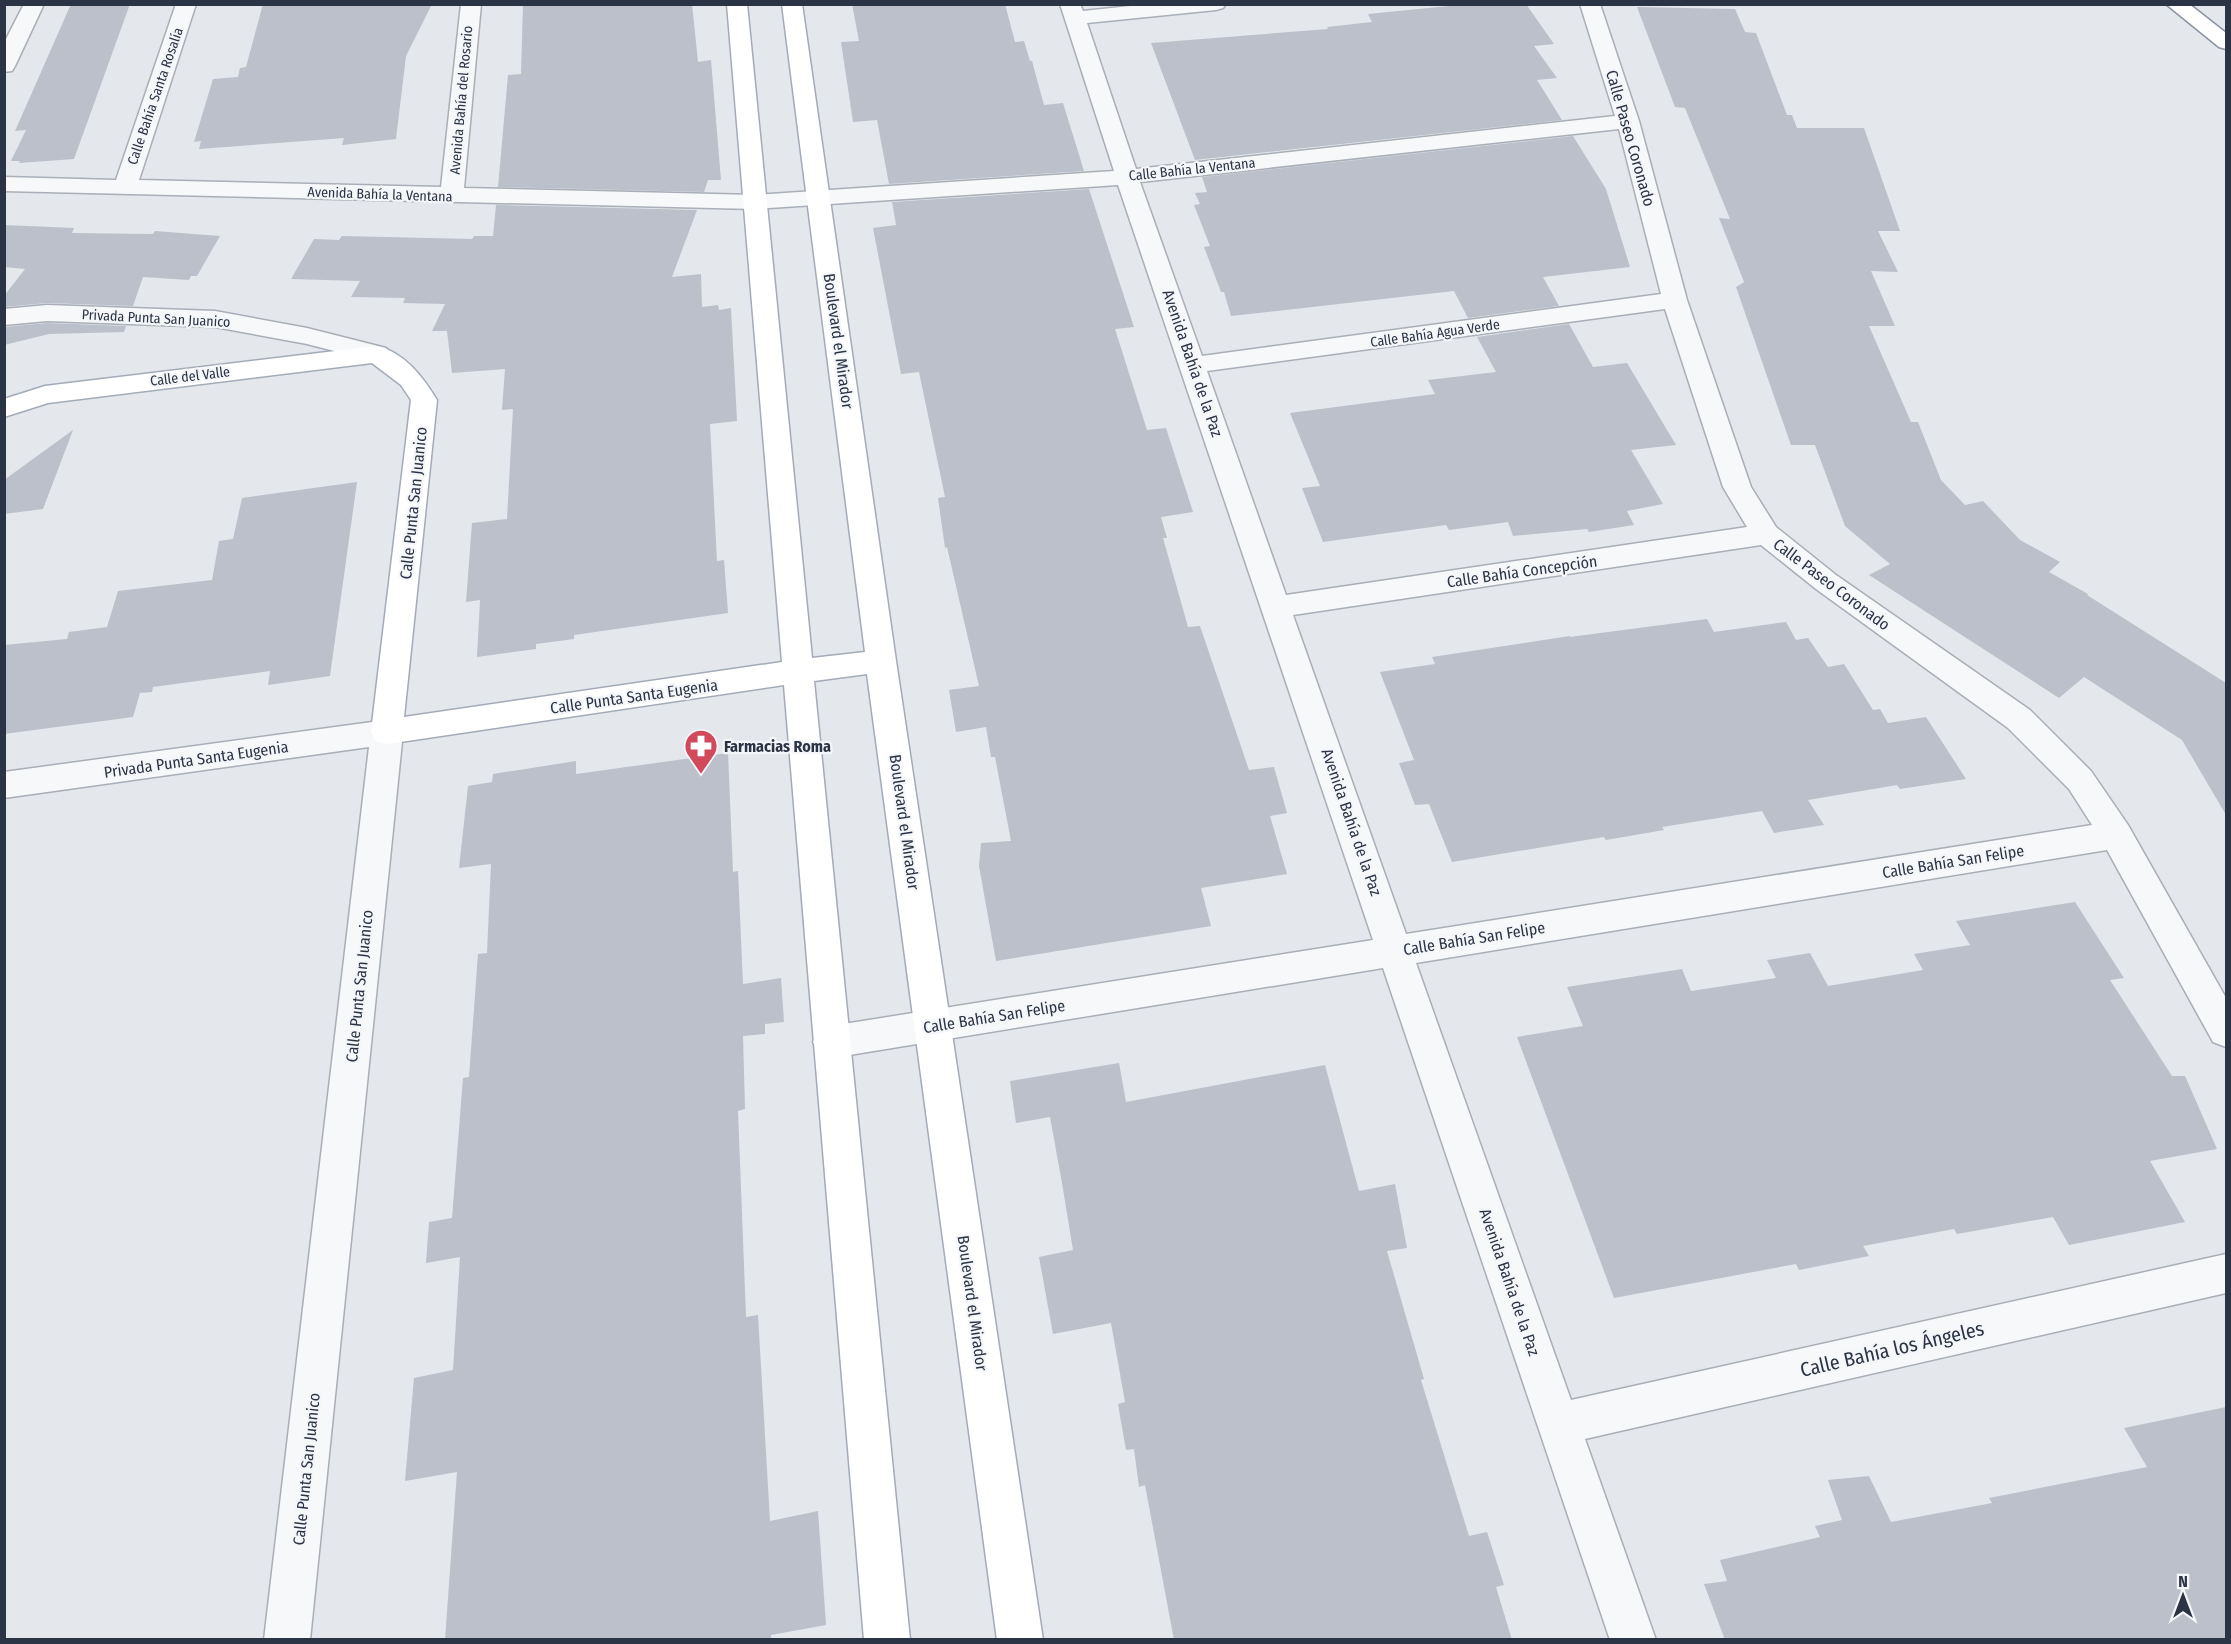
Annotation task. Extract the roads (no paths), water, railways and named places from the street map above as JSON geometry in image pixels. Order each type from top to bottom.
[{"type":"main road","points":[[737,4],[887,1640]]},
{"type":"main road","name":"Boulevard el Mirador","points":[[792,4],[881,661],[1020,1640]]},
{"type":"main road","points":[[2176,4],[2226,43]]},
{"type":"main road","points":[[2205,4],[2226,20]]},
{"type":"main road","name":"Calle del Valle","points":[[4,408],[56,394],[177,377],[376,354]]},
{"type":"main road","name":"Calle Punta San Juanico","points":[[376,354],[411,379],[424,400],[387,732]]},
{"type":"main road","name":"Calle Punta Santa Eugenia","points":[[387,732],[798,671],[881,661]]},
{"type":"street","points":[[4,66],[34,4]]},
{"type":"street","name":"Calle Bahía Santa Rosalía","points":[[125,187],[186,4]]},
{"type":"street","name":"Avenida Bahía del Rosario","points":[[452,196],[471,4]]},
{"type":"street","points":[[1072,11],[1216,4]]},
{"type":"street","name":"Calle Paseo Coronado","points":[[1590,4],[1628,122],[1675,300],[1737,488],[1766,534],[1826,582],[2019,719],[2080,780],[2116,835],[2226,1031]]},
{"type":"street","name":"Avenida Bahía de la Paz","points":[[1072,11],[1127,177],[1194,365],[1633,1640]]},
{"type":"street","name":"Calle Bahía la Ventana","points":[[755,202],[1127,177],[1628,122]]},
{"type":"street","name":"Avenida Bahía la Ventana","points":[[4,184],[755,202]]},
{"type":"street","name":"Calle Bahía Agua Verde","points":[[1194,365],[1675,300]]},
{"type":"street","name":"Privada Punta San Juanico","points":[[4,317],[47,313],[215,319],[307,336],[376,354]]},
{"type":"street","name":"Calle Bahía Concepción","points":[[1277,607],[1766,534]]},
{"type":"street","name":"Privada Punta Santa Eugenia","points":[[4,785],[387,732]]},
{"type":"street","name":"Calle Punta San Juanico","points":[[287,1640],[387,732]]},
{"type":"street","name":"Calle Bahía San Felipe","points":[[831,1042],[2116,835]]},
{"type":"street","name":"Calle Bahía los Ángeles","points":[[1558,1424],[2226,1274]]},
{"type":"place","name":"Farmacias Roma","points":[[701,775]]}]
